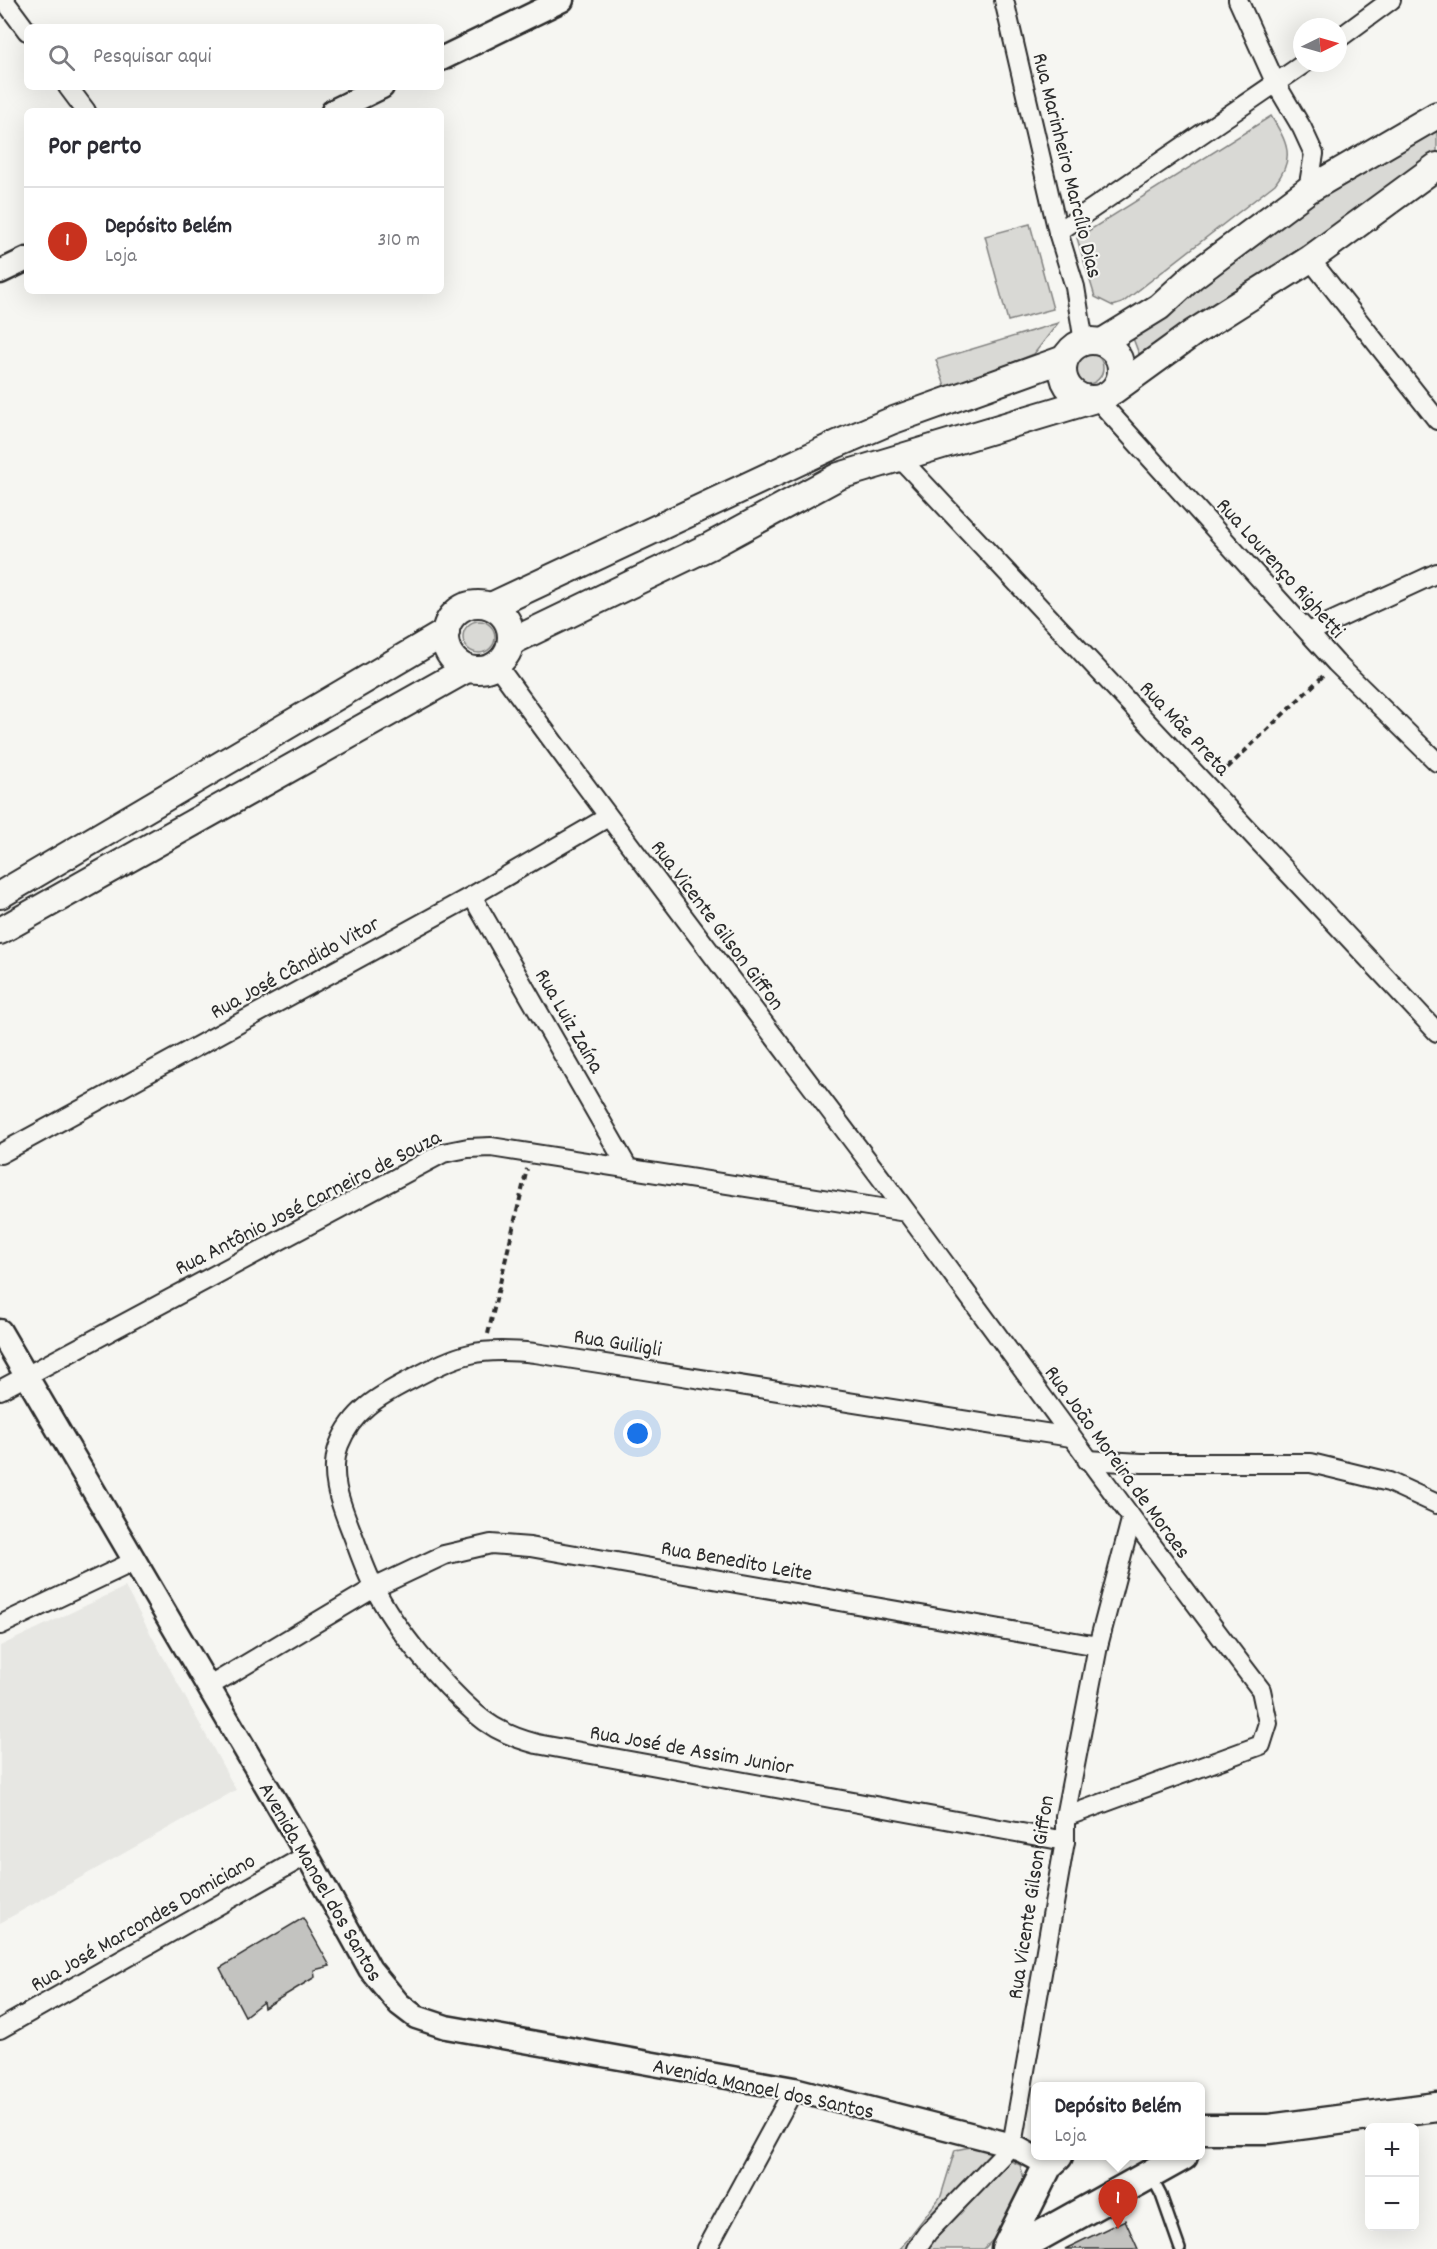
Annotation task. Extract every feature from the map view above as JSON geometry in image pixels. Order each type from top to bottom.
[{"type":"main road","points":[[1093,342],[1115,352],[1121,368],[1120,376],[1100,396],[1082,398],[1067,387],[1063,378],[1064,360],[1069,351],[1093,342],[1159,307],[1210,262],[1308,190],[1437,115]]},
{"type":"main road","points":[[511,642],[710,546],[839,476],[1100,396],[1193,333],[1310,259],[1437,166]]},
{"type":"main road","points":[[491,606],[805,458],[891,421],[1064,360]]},
{"type":"main road","points":[[0,932],[467,669],[483,669],[496,664],[508,652],[511,642],[508,622],[491,606],[480,603],[458,610],[451,618],[446,632],[449,652],[467,669]]},
{"type":"main road","points":[[0,895],[446,632]]},
{"type":"main road","points":[[1214,2129],[1269,2128],[1437,2107]]},
{"type":"main road","points":[[1053,2160],[1048,2188],[1055,2199],[1080,2213]]},
{"type":"main road","points":[[1006,2249],[1053,2160]]},
{"type":"main road","points":[[1016,2249],[1080,2213],[1149,2165],[1168,2160]]},
{"type":"street","points":[[4,0],[24,27]]},
{"type":"street","points":[[444,57],[562,0]]},
{"type":"street","name":"Rua Marinheiro Marcílio Dias","points":[[1004,0],[1058,232],[1093,342]]},
{"type":"street","points":[[1238,0],[1275,84],[1302,128],[1314,154],[1308,190]]},
{"type":"street","points":[[1347,32],[1391,0]]},
{"type":"street","points":[[1058,232],[1293,71]]},
{"type":"street","points":[[70,90],[84,108]]},
{"type":"street","points":[[339,108],[376,90]]},
{"type":"street","points":[[1310,259],[1437,420]]},
{"type":"street","points":[[0,272],[24,260]]},
{"type":"street","name":"Rua Lourenço Righetti","points":[[1100,396],[1336,663],[1437,762]]},
{"type":"street","name":"Rua Mãe Preta","points":[[899,457],[1437,1032]]},
{"type":"street","points":[[1309,632],[1437,573]]},
{"type":"street","name":"Rua Vicente Gilson Giffon","points":[[496,664],[608,817],[906,1212]]},
{"type":"street","name":"Rua José Cândido Vitor","points":[[0,1154],[472,896],[608,817]]},
{"type":"street","name":"Rua Luiz Zaína","points":[[472,896],[628,1168]]},
{"type":"street","name":"Rua Antônio José Carneiro de Souza","points":[[0,1390],[443,1153],[468,1148],[491,1147],[906,1212]]},
{"type":"street","name":"Rua João Moreira de Moraes","points":[[906,1212],[1131,1520],[1262,1690],[1268,1723],[1261,1745],[1065,1817]]},
{"type":"street","name":"Avenida Manoel dos Santos","points":[[0,1331],[24,1376],[307,1855],[369,1969],[399,2004],[416,2017],[446,2027],[794,2089],[1012,2145],[1031,2152]]},
{"type":"street","name":"Rua Guiligli","points":[[374,1588],[339,1499],[334,1473],[339,1447],[353,1418],[374,1399],[452,1358],[484,1349],[535,1353],[1071,1437]]},
{"type":"street","points":[[1088,1460],[1142,1463],[1311,1463],[1389,1482],[1437,1504]]},
{"type":"street","name":"Rua Vicente Gilson Giffon","points":[[1012,2145],[1065,1841],[1065,1817],[1098,1646],[1131,1520]]},
{"type":"street","name":"Rua Benedito Leite","points":[[208,1687],[374,1588],[444,1556],[490,1544],[530,1547],[1098,1646]]},
{"type":"street","points":[[0,1625],[135,1561]]},
{"type":"street","name":"Rua José de Assim Junior","points":[[374,1588],[399,1626],[450,1688],[478,1716],[509,1736],[537,1744],[1065,1841]]},
{"type":"street","name":"Rua José Marcondes Domiciano","points":[[0,2029],[307,1855]]},
{"type":"street","points":[[707,2249],[794,2089]]},
{"type":"street","points":[[915,2249],[928,2232],[1012,2145]]},
{"type":"lane","points":[[1149,2165],[1180,2249]]},
{"type":"path","points":[[1209,786],[1336,663]]},
{"type":"path","points":[[484,1349],[531,1153]]},
{"type":"shaded area","points":[[1271,116],[1287,150],[1282,175],[1275,184],[1122,303],[1113,306],[1095,297],[1077,238]]},
{"type":"shaded area","points":[[1437,128],[1437,154],[1340,222],[1139,354],[1131,333],[1168,313],[1228,265],[1317,200]]},
{"type":"shaded area","points":[[1030,224],[1053,309],[1008,321],[985,236]]},
{"type":"shaded area","points":[[1058,323],[1034,354],[946,389],[936,360]]},
{"type":"shaded area","points":[[1087,352],[1098,357],[1103,368],[1098,379],[1087,384],[1076,379],[1071,368],[1076,357]]},
{"type":"shaded area","points":[[479,621],[490,626],[495,637],[490,648],[479,653],[468,648],[463,637],[468,626]]},
{"type":"shaded area","points":[[125,1587],[236,1790],[0,1923],[0,1646]]},
{"type":"shaded area","points":[[976,2146],[1020,2165],[1026,2193],[1024,2203],[1013,2221],[984,2249],[900,2249],[941,2196],[955,2150]]},
{"type":"building","points":[[303,1918],[330,1966],[314,1970],[315,1977],[264,2008],[263,2002],[245,2016],[220,1968]]},
{"type":"building","points":[[1125,2220],[1138,2249],[1065,2249]]},
{"type":"place","name":"Depósito Belém","points":[[1118,2229]]}]
